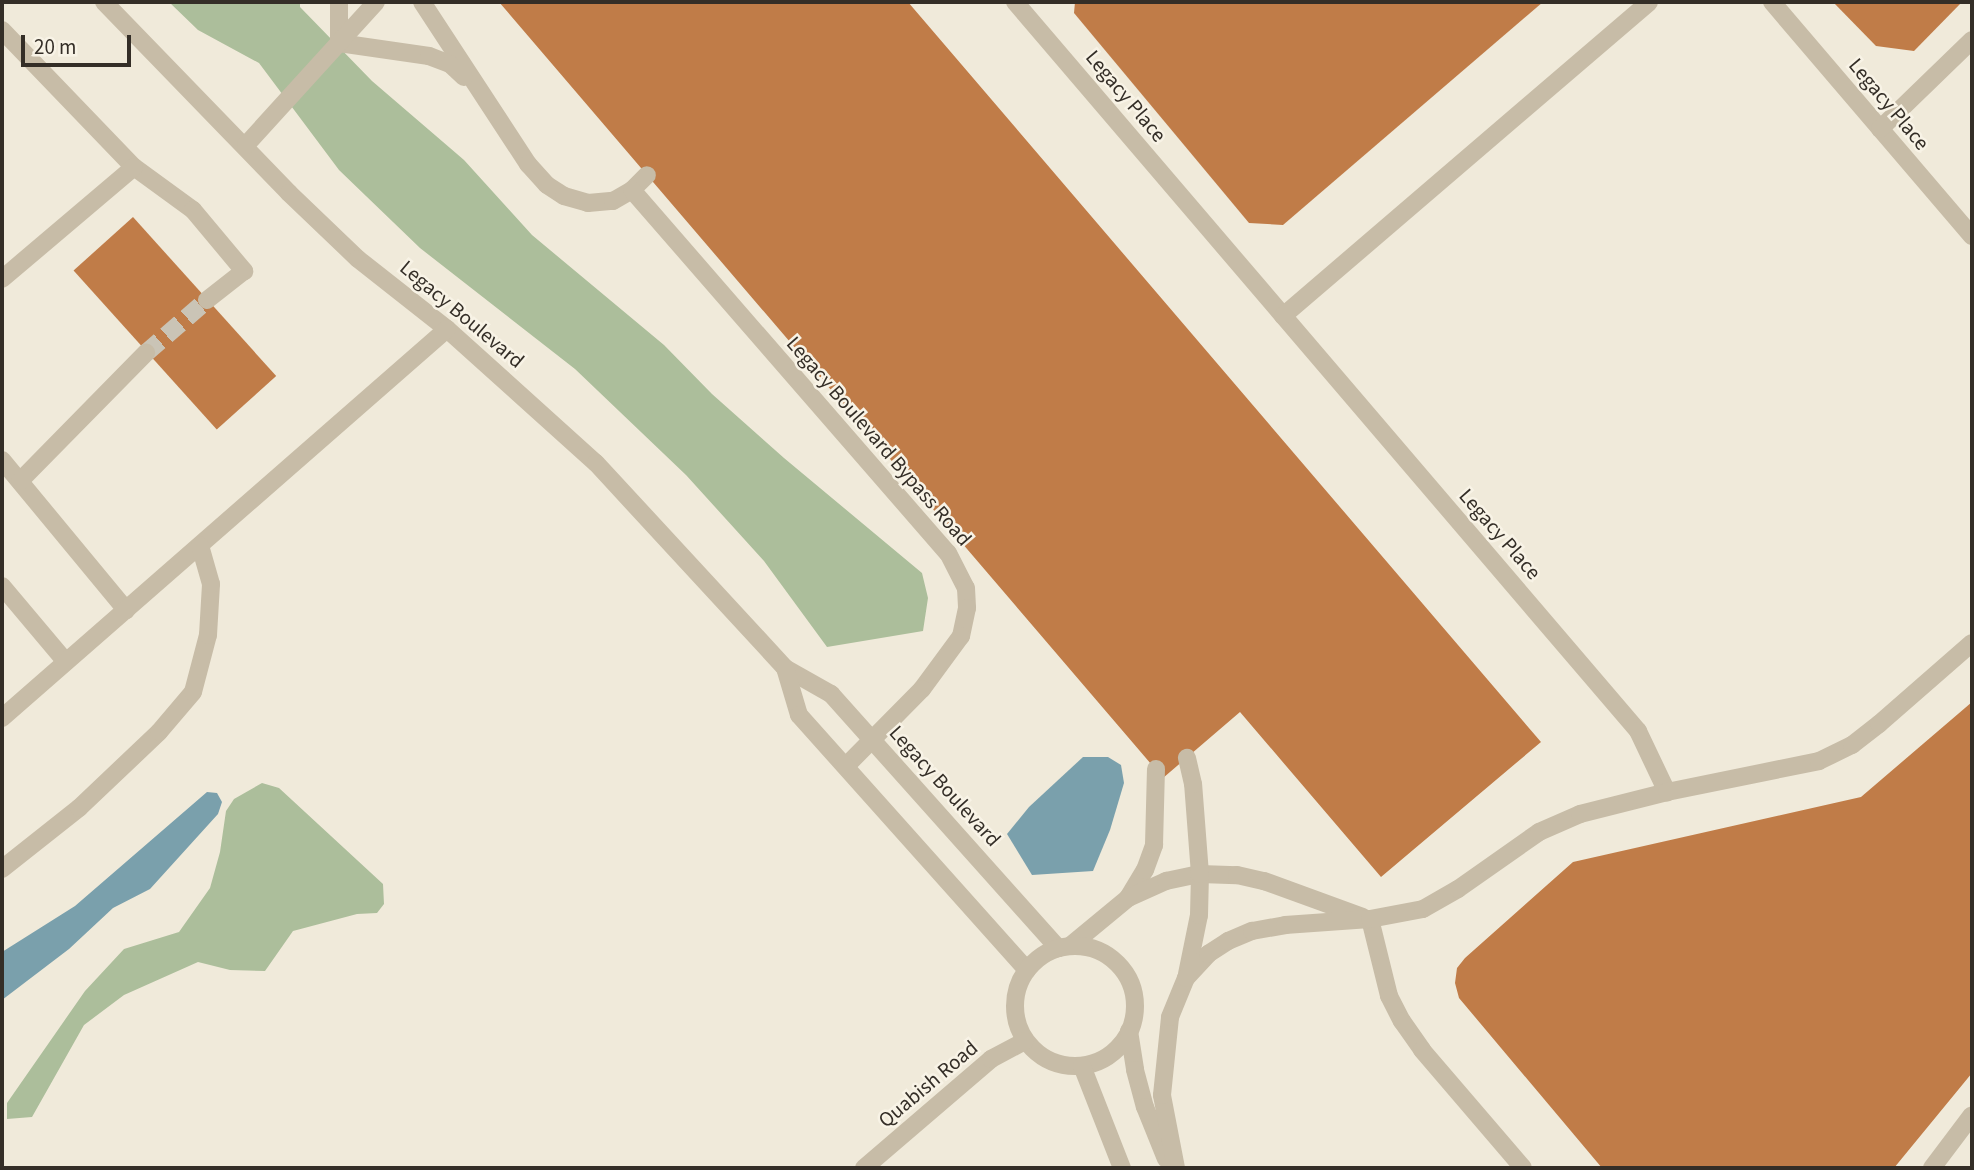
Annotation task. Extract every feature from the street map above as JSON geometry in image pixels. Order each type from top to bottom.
[{"type":"street","name":"Legacy Boulevard","points":[[104,2],[246,145],[289,193],[358,259],[447,329],[596,463],[785,668],[831,694],[1064,947]]},
{"type":"street","points":[[339,2],[339,43]]},
{"type":"street","points":[[246,145],[376,2]]},
{"type":"street","points":[[422,2],[528,164],[547,185],[564,196],[589,203],[613,201],[632,190],[647,175]]},
{"type":"street","name":"Legacy Place","points":[[1015,2],[1631,723],[1653,759],[1667,792]]},
{"type":"street","points":[[1283,316],[1649,2]]},
{"type":"street","name":"Legacy Place","points":[[1772,2],[1972,236]]},
{"type":"street","points":[[2,30],[134,167],[193,209],[244,271],[207,300]]},
{"type":"street","points":[[1880,129],[1972,40]]},
{"type":"street","points":[[339,43],[429,56],[450,64],[479,92]]},
{"type":"street","points":[[2,279],[134,167]]},
{"type":"street","name":"Legacy Boulevard Bypass Road","points":[[632,190],[948,553],[960,571],[966,588],[967,608],[961,636],[922,689],[846,766]]},
{"type":"street","points":[[2,718],[447,329]]},
{"type":"street","points":[[20,481],[146,353]]},
{"type":"street","points":[[2,460],[126,610]]},
{"type":"street","points":[[2,869],[79,807],[159,732],[193,692],[208,635],[211,584],[200,546]]},
{"type":"street","points":[[2,586],[66,662]]},
{"type":"street","points":[[1186,978],[1208,954],[1227,941],[1252,931],[1285,925],[1370,919],[1423,909],[1458,889],[1539,832],[1573,817],[1667,792],[1802,766],[1836,754],[1879,724],[1972,643]]},
{"type":"street","name":"Legacy Boulevard","points":[[785,668],[799,715],[1027,970]]},
{"type":"street","points":[[1176,1168],[1162,1094],[1164,1054],[1170,1017],[1186,978],[1199,915],[1193,785],[1187,758]]},
{"type":"street","points":[[1128,898],[1145,870],[1154,845],[1156,769]]},
{"type":"street","points":[[1129,1031],[1110,1054],[1082,1066],[1066,1066],[1050,1061],[1025,1041],[1016,1024],[1014,1005],[1018,986],[1027,970],[1041,957],[1064,947],[1128,898],[1166,881],[1199,874],[1237,875],[1264,881],[1370,919]]},
{"type":"street","points":[[1370,919],[1389,996],[1408,1031],[1522,1168]]},
{"type":"street","points":[[1064,947],[1093,949],[1105,954],[1124,972],[1129,981],[1135,1005],[1129,1031],[1145,1107],[1170,1168]]},
{"type":"street","name":"Quabish Road","points":[[864,1168],[991,1059],[1025,1041]]},
{"type":"street","points":[[1082,1066],[1122,1168]]},
{"type":"street","points":[[1931,1168],[1972,1115]]},
{"type":"green space","points":[[169,2],[300,2],[300,7],[372,81],[464,160],[532,235],[664,345],[712,394],[784,458],[922,573],[928,598],[923,631],[827,647],[764,561],[686,475],[575,369],[420,248],[339,170],[259,63],[198,30]]},
{"type":"green space","points":[[262,783],[279,788],[383,884],[384,904],[377,913],[357,914],[293,931],[265,971],[230,970],[198,962],[124,995],[84,1025],[32,1117],[7,1119],[7,1103],[85,991],[124,949],[179,932],[210,888],[220,852],[226,811],[234,799]]},
{"type":"water","points":[[1083,757],[1108,757],[1121,765],[1124,783],[1110,830],[1093,871],[1032,875],[1007,834],[1029,807]]},
{"type":"water","points":[[207,792],[217,793],[222,802],[218,814],[150,889],[113,908],[69,949],[2,1000],[2,952],[75,906]]},
{"type":"building","points":[[499,2],[908,2],[1541,742],[1381,877],[1240,712],[1163,778]]},
{"type":"building","points":[[1075,2],[1543,2],[1283,225],[1249,223],[1074,13]]},
{"type":"building","points":[[1833,2],[1962,2],[1914,51],[1876,46]]},
{"type":"building","points":[[133,217],[276,376],[217,430],[74,271]]},
{"type":"building","points":[[1972,702],[1972,1073],[1894,1168],[1602,1168],[1459,998],[1455,983],[1457,968],[1573,862],[1861,797]]},
{"type":"tunnel","points":[[146,353],[207,300]]}]
